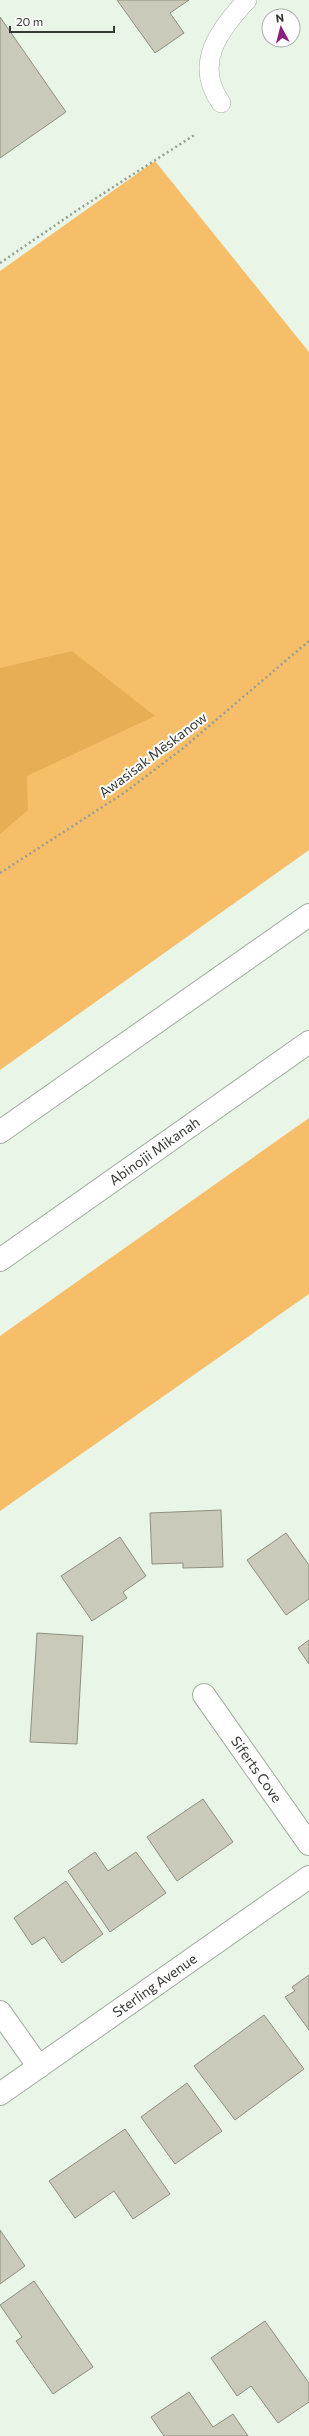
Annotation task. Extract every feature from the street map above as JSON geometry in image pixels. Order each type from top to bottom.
[{"type":"main road","points":[[0,1132],[309,916]]},
{"type":"main road","name":"Abinojii Mikanah","points":[[0,1260],[309,1042]]},
{"type":"main road","name":"Siferts Cove","points":[[204,1695],[309,1844]]},
{"type":"main road","name":"Sterling Avenue","points":[[0,2094],[309,1877]]},
{"type":"main road","points":[[0,2012],[39,2067]]},
{"type":"lane","points":[[221,103],[212,91],[208,72],[211,54],[219,34],[247,0]]},
{"type":"path","points":[[0,263],[124,179],[196,134]]},
{"type":"path","name":"Awasisak Mēskanow","points":[[0,873],[124,793],[176,754],[309,640]]},
{"type":"shaded area","points":[[155,161],[309,352],[309,850],[0,1070],[0,271]]},
{"type":"shaded area","points":[[72,651],[155,716],[27,776],[28,810],[0,834],[0,668]]},
{"type":"shaded area","points":[[309,1118],[309,1294],[0,1511],[0,1336]]},
{"type":"building","points":[[117,0],[189,0],[170,13],[184,33],[155,53]]},
{"type":"building","points":[[0,17],[66,112],[0,158]]},
{"type":"building","points":[[221,1510],[223,1567],[183,1568],[183,1563],[152,1564],[150,1513]]},
{"type":"building","points":[[286,1533],[309,1565],[309,1599],[286,1615],[247,1560]]},
{"type":"building","points":[[120,1537],[146,1576],[123,1592],[127,1598],[92,1621],[61,1576]]},
{"type":"building","points":[[37,1633],[83,1636],[77,1744],[30,1742]]},
{"type":"building","points":[[309,1640],[309,1664],[298,1648]]},
{"type":"building","points":[[203,1799],[233,1842],[177,1881],[147,1837]]},
{"type":"building","points":[[95,1852],[108,1871],[136,1852],[166,1893],[110,1932],[68,1871]]},
{"type":"building","points":[[66,1881],[103,1934],[62,1963],[44,1937],[32,1945],[14,1918]]},
{"type":"building","points":[[309,1975],[309,2030],[285,1997],[295,1991],[292,1987]]},
{"type":"building","points":[[264,2015],[304,2069],[235,2120],[194,2066]]},
{"type":"building","points":[[187,2083],[222,2131],[175,2164],[141,2117]]},
{"type":"building","points":[[125,2129],[170,2194],[133,2219],[114,2191],[75,2218],[49,2181]]},
{"type":"building","points":[[0,2230],[25,2266],[0,2284]]},
{"type":"building","points":[[34,2281],[93,2367],[53,2394],[16,2341],[22,2337],[0,2305]]},
{"type":"building","points":[[265,2321],[309,2383],[309,2402],[278,2423],[251,2386],[237,2396],[211,2358]]},
{"type":"building","points":[[189,2392],[213,2427],[233,2414],[248,2436],[164,2436],[151,2417]]}]
